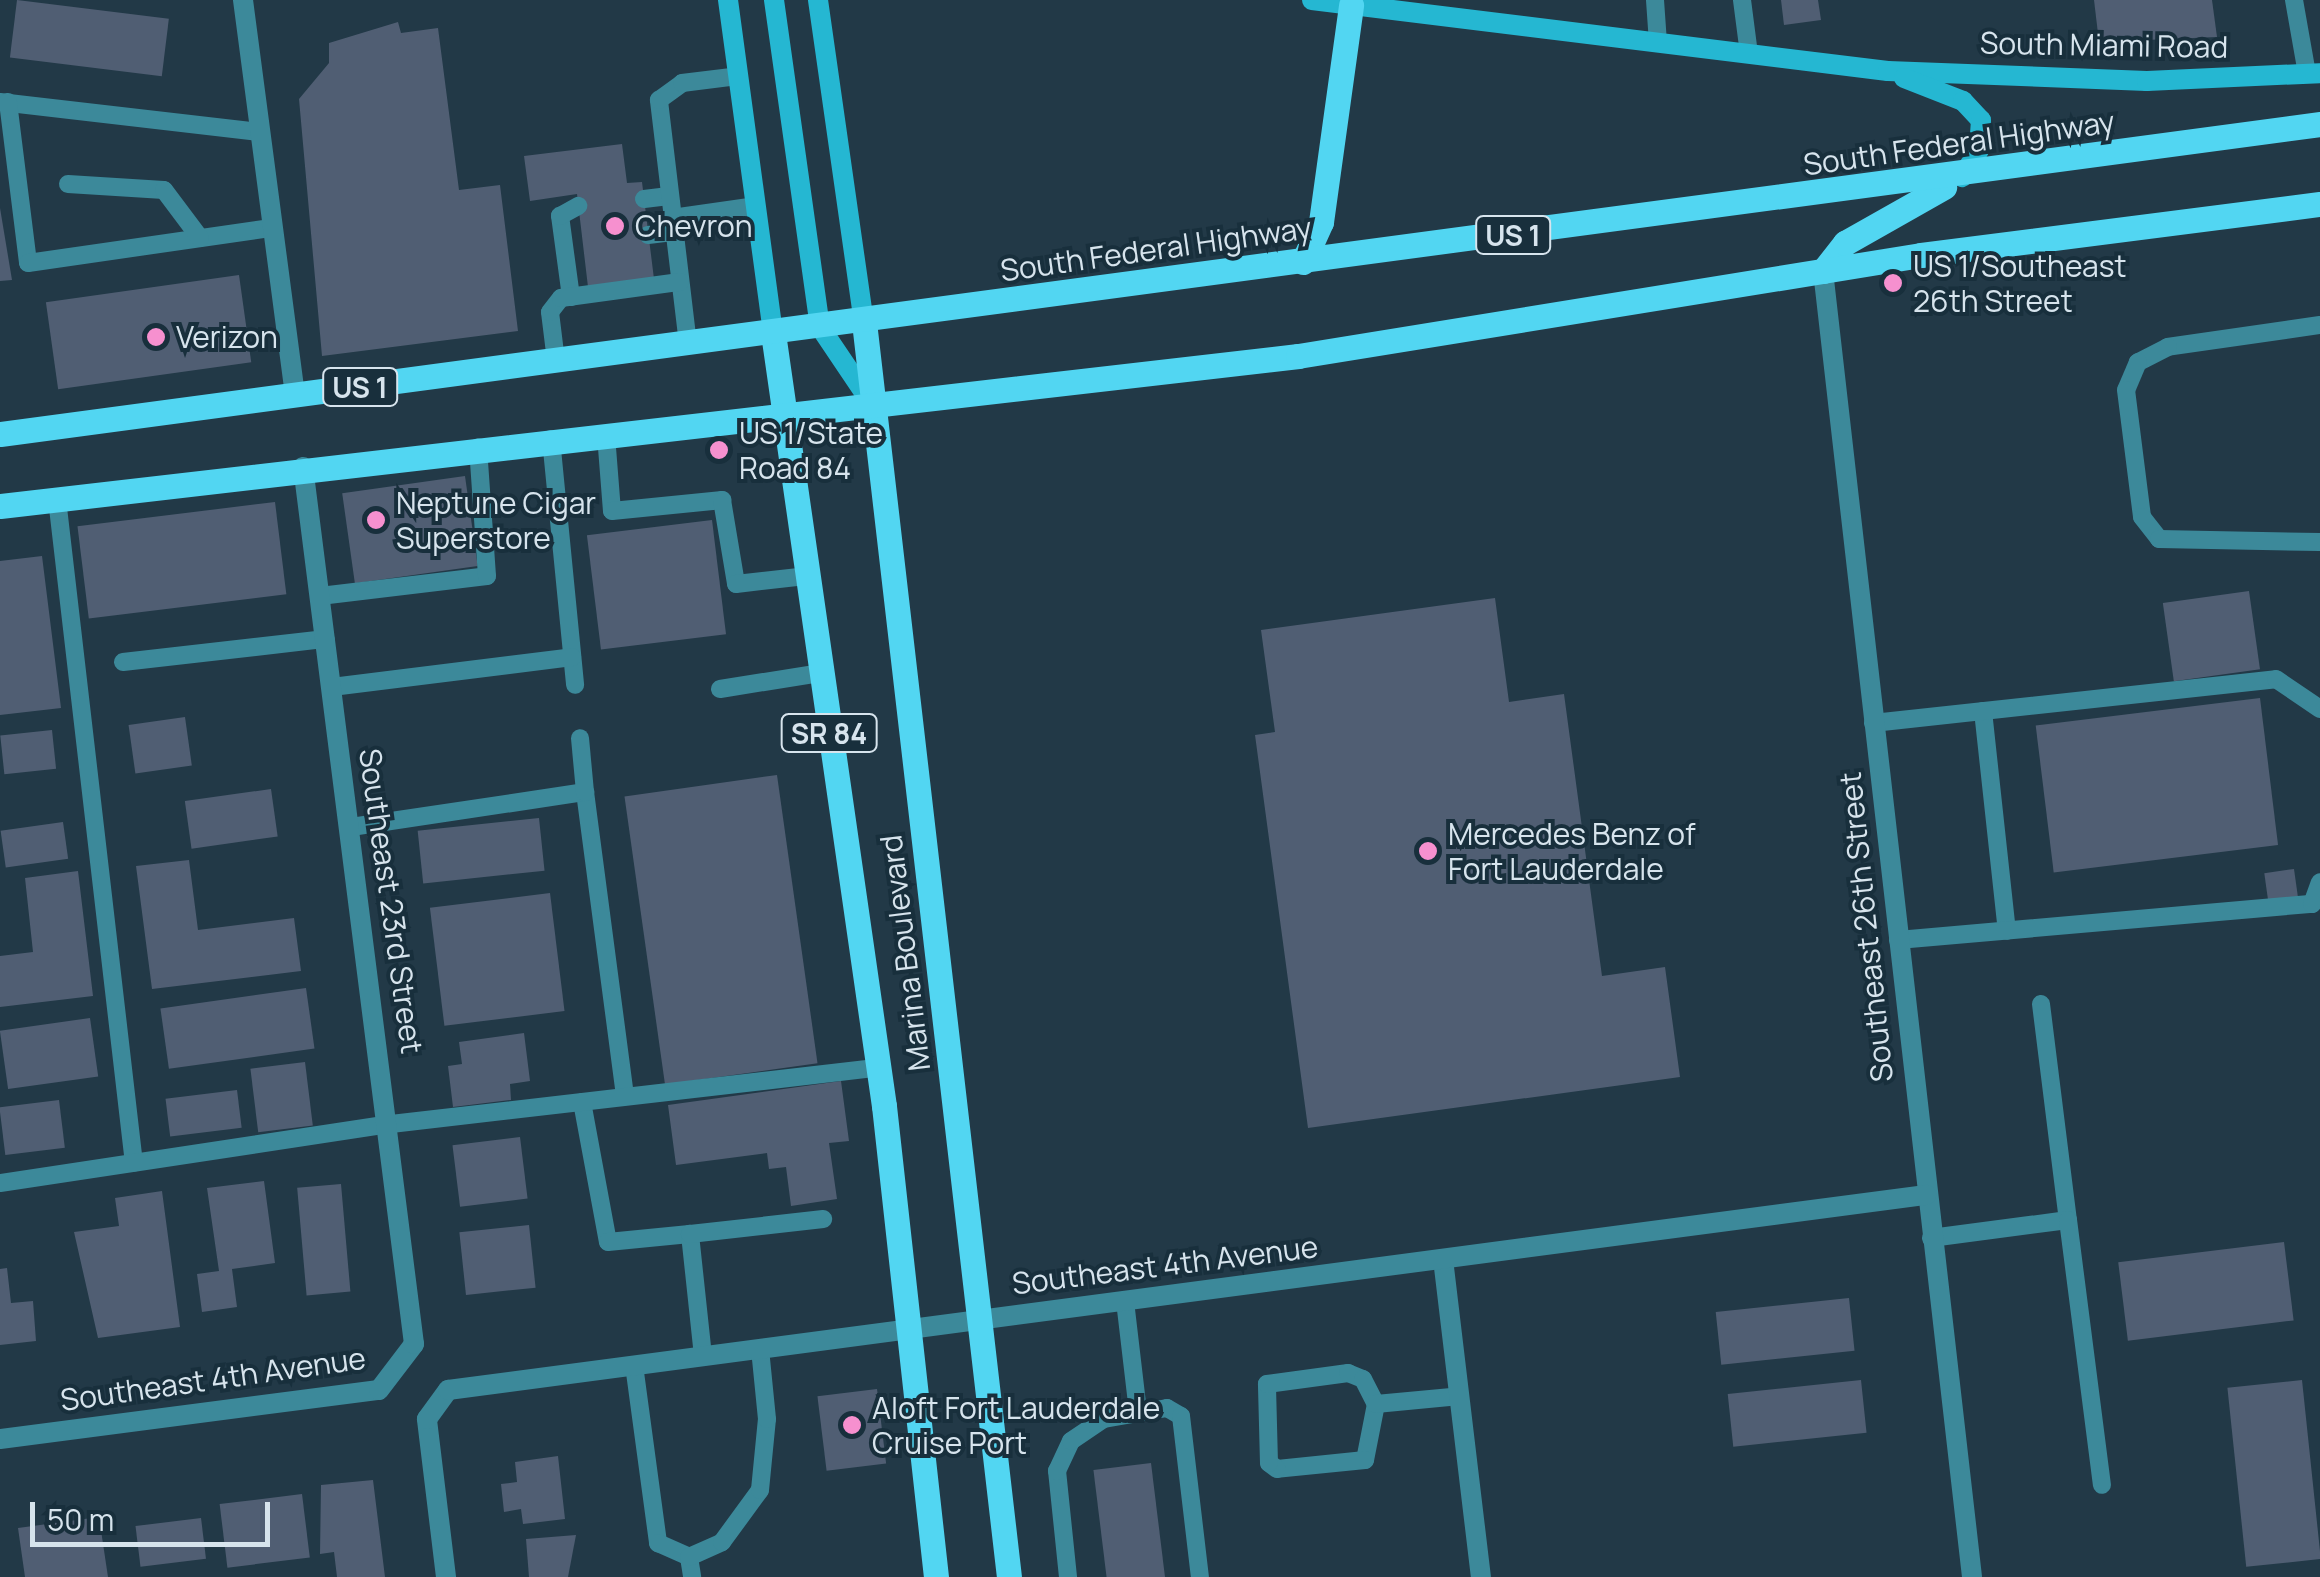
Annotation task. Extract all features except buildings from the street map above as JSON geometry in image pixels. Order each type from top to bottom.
[{"type":"main road","points":[[1302,262],[1321,222],[1329,2]]},
{"type":"main road","name":"South Federal Highway","points":[[0,434],[1962,177],[2320,124]]},
{"type":"main road","points":[[1823,270],[1874,223],[1962,177]]},
{"type":"main road","points":[[0,506],[478,447],[876,410],[1298,356],[1823,270],[2320,204]]},
{"type":"main road","name":"Marina Boulevard","points":[[864,322],[1009,1577]]},
{"type":"main road","name":"Marina Boulevard","points":[[774,333],[878,1068],[936,1577]]},
{"type":"street","points":[[243,0],[295,395]]},
{"type":"street","name":"SR 84","points":[[728,0],[774,333]]},
{"type":"street","points":[[774,0],[820,327],[876,410]]},
{"type":"street","name":"SR 84","points":[[818,0],[864,322]]},
{"type":"street","name":"South Miami Road","points":[[1329,2],[1433,7],[1658,43],[1888,71],[2147,81],[2314,73]]},
{"type":"street","name":"South Miami Road","points":[[1888,71],[1963,101],[1980,120],[1980,150],[1962,177]]},
{"type":"street","name":"Southeast 26th Street","points":[[1823,270],[1972,1577]]},
{"type":"street","name":"Southeast 23rd Street","points":[[303,467],[390,1124],[414,1344]]},
{"type":"street","name":"Southeast 4th Avenue","points":[[446,1577],[427,1420],[448,1390],[1926,1195]]},
{"type":"street","points":[[1443,1259],[1481,1577]]},
{"type":"street","name":"Southeast 4th Avenue","points":[[0,1439],[379,1390],[414,1344]]},
{"type":"lane","points":[[1655,0],[1658,43]]},
{"type":"lane","points":[[1742,0],[1750,54]]},
{"type":"lane","points":[[2294,0],[2314,73]]},
{"type":"lane","points":[[688,344],[659,100],[682,84],[738,76]]},
{"type":"lane","points":[[260,132],[4,102],[28,264],[272,228]]},
{"type":"lane","points":[[68,184],[164,190],[200,238]]},
{"type":"lane","points":[[644,199],[669,196]]},
{"type":"lane","points":[[570,297],[574,244],[560,216],[578,206]]},
{"type":"lane","points":[[648,235],[672,225],[756,206]]},
{"type":"lane","points":[[556,361],[550,312],[570,297],[680,282]]},
{"type":"lane","points":[[2320,325],[2168,346],[2138,362],[2126,390],[2142,518],[2159,539],[2320,542]]},
{"type":"lane","points":[[606,434],[612,511],[722,500],[736,584],[806,576]]},
{"type":"lane","points":[[551,440],[575,685]]},
{"type":"lane","points":[[320,596],[487,576],[478,447]]},
{"type":"lane","points":[[57,498],[134,1163]]},
{"type":"lane","points":[[123,662],[326,640]]},
{"type":"lane","points":[[332,687],[572,657]]},
{"type":"lane","points":[[720,689],[820,673]]},
{"type":"lane","points":[[1873,723],[2276,679],[2320,709]]},
{"type":"lane","points":[[1983,711],[2007,931]]},
{"type":"lane","points":[[580,738],[625,1096]]},
{"type":"lane","points":[[351,827],[585,792]]},
{"type":"lane","points":[[1898,940],[2312,904],[2320,882]]},
{"type":"lane","points":[[2042,1004],[2102,1485]]},
{"type":"lane","points":[[0,1183],[390,1124],[878,1068]]},
{"type":"lane","points":[[582,1102],[608,1242],[823,1219]]},
{"type":"lane","points":[[1931,1238],[2068,1220]]},
{"type":"lane","points":[[690,1234],[703,1356]]},
{"type":"lane","points":[[1125,1301],[1138,1412]]},
{"type":"lane","points":[[634,1366],[658,1543],[689,1557],[722,1542],[760,1490],[767,1419],[760,1349]]},
{"type":"lane","points":[[1348,1373],[1364,1379],[1376,1404],[1365,1460],[1277,1470],[1268,1462],[1267,1384],[1348,1373]]},
{"type":"lane","points":[[1376,1404],[1460,1396]]},
{"type":"lane","points":[[1068,1577],[1058,1471],[1083,1427],[1138,1412],[1181,1416],[1200,1577]]},
{"type":"lane","points":[[689,1557],[692,1577]]},
{"type":"place","name":"Chevron","points":[[615,226]]},
{"type":"place","name":"US 1/Southeast 26th Street","points":[[1893,283]]},
{"type":"place","name":"Verizon","points":[[156,337]]},
{"type":"place","name":"US 1/State Road 84","points":[[719,450]]},
{"type":"place","name":"Neptune Cigar Superstore","points":[[376,520]]},
{"type":"place","name":"Mercedes Benz of Fort Lauderdale","points":[[1428,851]]},
{"type":"place","name":"Aloft Fort Lauderdale Cruise Port","points":[[852,1425]]}]
